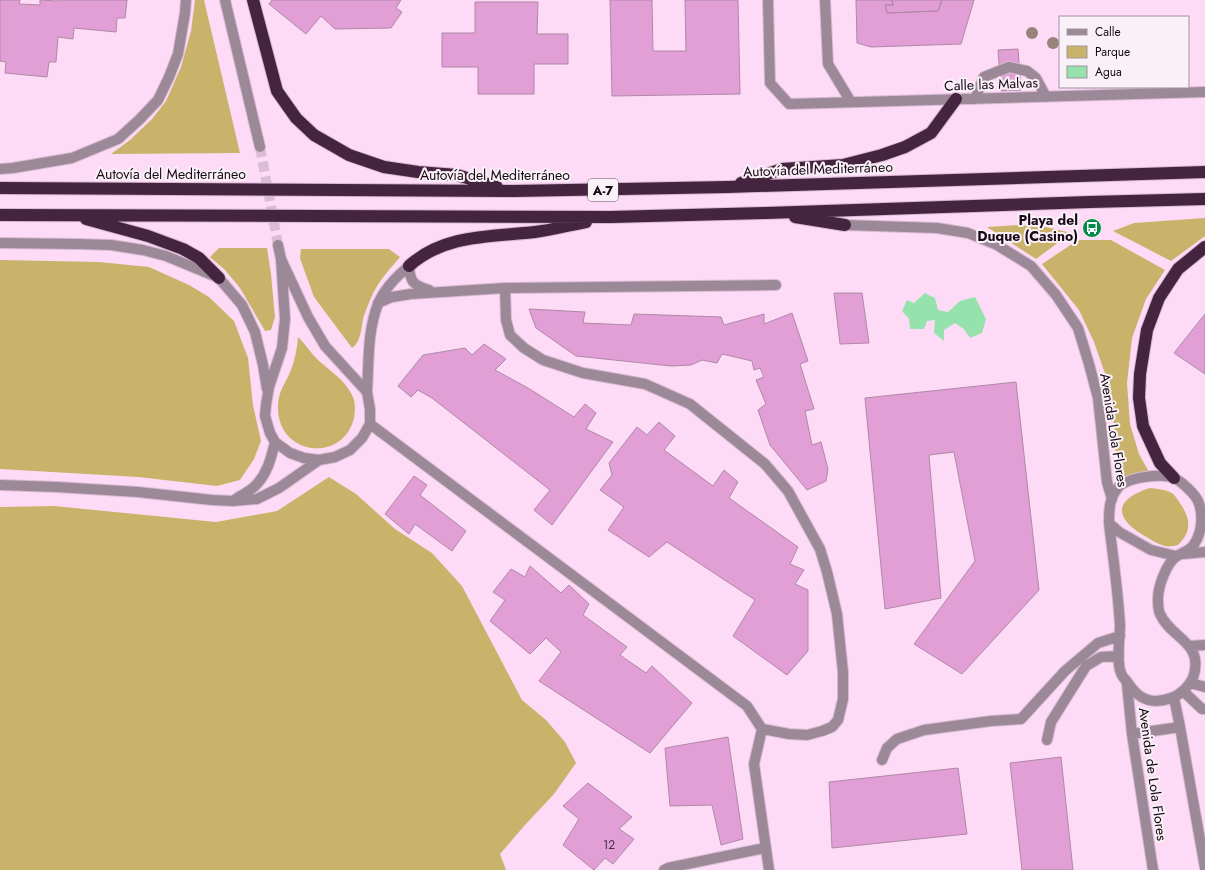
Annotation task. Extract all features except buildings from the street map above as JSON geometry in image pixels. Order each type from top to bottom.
[{"type":"highway","points":[[253,0],[277,92],[296,118],[314,135],[350,155],[384,166],[418,172],[457,175],[514,191]]},
{"type":"highway","points":[[728,187],[782,169],[842,165],[882,155],[905,147],[931,133],[956,99]]},
{"type":"highway","name":"Autovía del Mediterráneo","points":[[0,188],[514,191],[728,187],[1205,172]]},
{"type":"highway","name":"A-7","points":[[0,215],[611,217],[1205,199]]},
{"type":"highway","points":[[766,213],[845,225]]},
{"type":"highway","points":[[71,215],[148,236],[177,247],[199,258],[219,278]]},
{"type":"highway","points":[[409,266],[433,249],[458,240],[537,232],[611,217]]},
{"type":"highway","points":[[1174,478],[1160,463],[1143,426],[1139,398],[1140,374],[1147,330],[1160,298],[1178,269],[1205,247]]},
{"type":"street","points":[[0,169],[72,158],[118,139],[139,120],[158,100],[169,77],[178,54],[186,0]]},
{"type":"street","points":[[225,0],[260,148]]},
{"type":"street","name":"Calle las Malvas","points":[[768,0],[770,83],[790,104],[1205,92]]},
{"type":"street","points":[[825,0],[828,64],[851,102]]},
{"type":"street","points":[[975,99],[984,77],[1009,67],[1027,71],[1036,78],[1046,97]]},
{"type":"street","name":"Avenida Lola Flores","points":[[845,225],[937,228],[968,233],[997,245],[1031,266],[1056,295],[1078,328],[1098,398],[1107,482],[1112,499]]},
{"type":"street","points":[[0,244],[84,244],[143,250],[166,256],[219,278],[242,305],[255,332],[268,394]]},
{"type":"street","points":[[278,245],[282,259],[308,317],[325,346],[367,392]]},
{"type":"street","points":[[282,259],[285,319],[283,341],[269,387],[265,416],[270,433],[275,442],[290,453],[304,458],[319,460],[335,457],[350,450],[362,438],[370,424],[370,409],[367,392],[372,321],[378,302],[390,285],[409,266]]},
{"type":"street","points":[[409,266],[410,277],[417,286],[435,292]]},
{"type":"street","points":[[378,302],[392,297],[411,294],[505,288],[776,285]]},
{"type":"street","points":[[505,288],[506,320],[510,335],[524,348],[543,360],[583,373],[645,384],[690,404],[765,464],[788,491],[820,549],[827,572],[837,614],[843,672],[843,699],[838,720],[832,727],[822,731],[807,735],[790,734],[762,729]]},
{"type":"street","points":[[370,424],[747,706],[762,729],[754,764],[769,870]]},
{"type":"street","points":[[233,501],[255,486],[265,474],[271,459],[275,442]]},
{"type":"street","points":[[0,484],[138,492],[197,499],[233,501],[257,500],[279,488],[319,460]]},
{"type":"street","points":[[1157,475],[1174,478],[1191,492],[1202,504],[1202,515],[1197,539],[1191,548],[1179,555],[1168,567],[1160,584],[1158,598],[1159,614],[1167,625],[1184,639],[1193,649],[1200,667],[1195,672],[1190,683],[1174,698],[1162,701],[1151,701],[1140,698],[1132,691],[1121,674],[1118,656],[1120,636],[1119,616],[1109,511],[1112,499],[1118,487],[1131,480],[1157,475]]},
{"type":"street","points":[[1110,523],[1125,536],[1151,550],[1179,555],[1205,552]]},
{"type":"street","points":[[882,760],[887,748],[897,739],[924,730],[991,721],[1021,719],[1065,670],[1098,643],[1120,636]]},
{"type":"street","points":[[1190,646],[1205,645]]},
{"type":"street","points":[[1047,740],[1051,722],[1086,666],[1101,657],[1118,656]]},
{"type":"street","name":"Avenida de Lola Flores","points":[[1126,682],[1132,734],[1153,870]]},
{"type":"street","points":[[1190,683],[1205,687]]},
{"type":"street","points":[[1183,691],[1202,709],[1205,709]]},
{"type":"street","points":[[1174,698],[1205,868]]},
{"type":"street","points":[[1132,734],[1180,727]]},
{"type":"street","points":[[664,870],[765,848]]},
{"type":"green space","points":[[195,0],[204,0],[240,153],[111,154],[130,140],[152,119],[166,101],[181,67],[191,31]]},
{"type":"green space","points":[[1205,218],[1205,236],[1171,261],[1113,231],[1134,223]]},
{"type":"green space","points":[[1019,225],[1046,227],[1071,233],[1036,259],[987,227]]},
{"type":"green space","points":[[1078,240],[1111,240],[1165,270],[1146,299],[1132,338],[1127,383],[1130,424],[1139,454],[1149,472],[1116,480],[1117,468],[1114,426],[1109,385],[1094,342],[1079,310],[1042,264]]},
{"type":"green space","points":[[219,248],[267,248],[275,317],[271,330],[265,331],[240,288],[225,270],[210,257]]},
{"type":"green space","points":[[301,249],[389,249],[400,257],[374,292],[364,316],[359,339],[352,348],[314,297],[300,258]]},
{"type":"green space","points":[[0,260],[99,262],[149,267],[189,285],[209,297],[234,321],[248,358],[253,405],[261,441],[254,459],[240,480],[217,486],[138,477],[0,469]]},
{"type":"green space","points":[[298,337],[318,360],[345,385],[354,401],[354,418],[348,432],[338,442],[326,447],[313,448],[300,445],[289,437],[281,425],[278,410],[279,398],[296,354]]},
{"type":"green space","points":[[329,477],[356,494],[395,529],[432,553],[462,586],[522,700],[546,720],[565,742],[576,763],[554,794],[500,854],[506,870],[0,870],[0,507],[54,506],[216,522],[277,511]]},
{"type":"green space","points":[[1150,488],[1172,493],[1185,511],[1188,522],[1187,531],[1178,545],[1167,546],[1159,544],[1133,528],[1122,514],[1122,508],[1130,497]]},
{"type":"water","points":[[925,293],[935,298],[938,310],[948,312],[960,301],[975,297],[986,319],[982,333],[970,338],[964,329],[955,323],[944,330],[944,341],[934,333],[935,320],[927,321],[924,329],[910,329],[909,319],[902,311],[907,300],[914,303]]},
{"type":"tunnel","points":[[260,147],[278,245]]},
{"type":"place","name":"Playa del Duque (Casino)","points":[[1092,228]]}]
